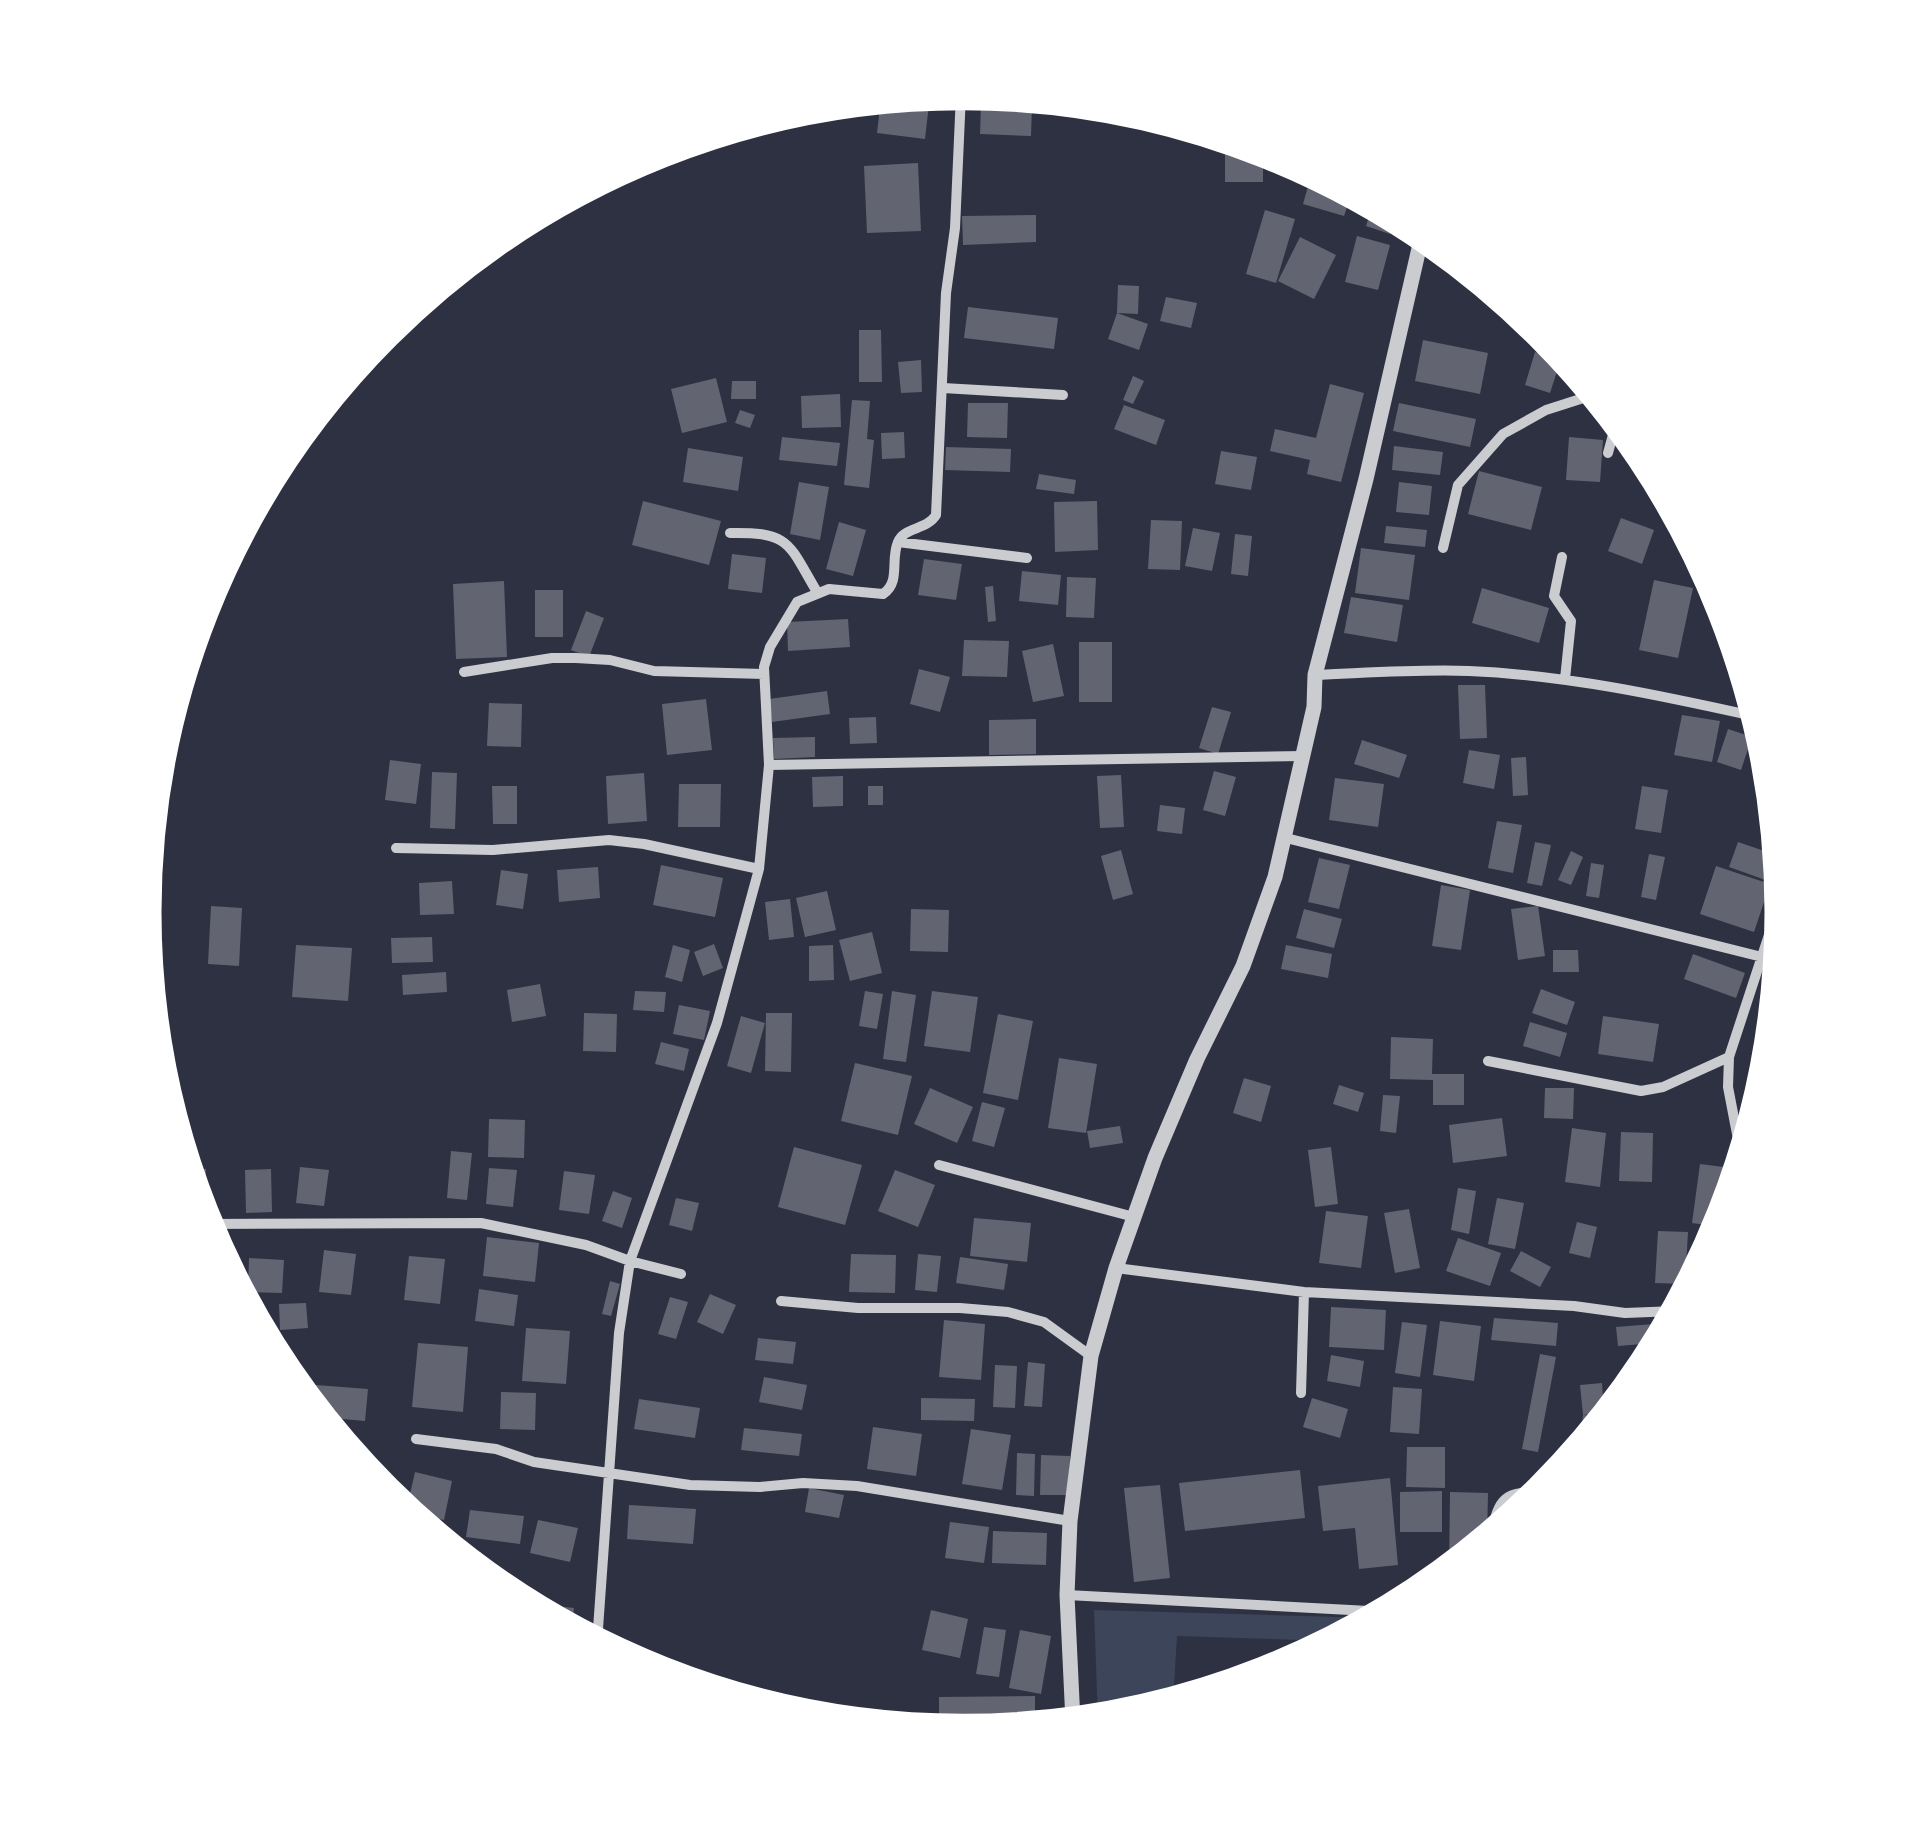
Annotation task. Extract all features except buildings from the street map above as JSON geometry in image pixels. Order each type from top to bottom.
[{"type":"street","points":[[597,1628],[619,1333],[630,1262],[712,1037],[759,868],[769,765],[764,674],[770,647],[797,602],[816,592],[828,589],[883,594],[892,584],[898,542],[908,532],[932,522],[936,515],[946,293],[956,228],[960,108]]},
{"type":"street","points":[[1072,1708],[1070,1521],[1090,1356],[1154,1158],[1196,1059],[1243,966],[1286,838],[1314,707],[1315,675],[1366,480],[1418,249]]},
{"type":"street","points":[[942,388],[1063,395]]},
{"type":"street","points":[[1443,548],[1458,485],[1502,434],[1546,410],[1582,399]]},
{"type":"street","points":[[1608,453],[1612,438]]},
{"type":"street","points":[[730,533],[767,532],[785,541],[816,592]]},
{"type":"street","points":[[898,542],[1027,558]]},
{"type":"street","points":[[1562,557],[1554,596],[1571,621],[1565,679]]},
{"type":"street","points":[[464,672],[576,658],[610,660],[654,671],[764,674]]},
{"type":"street","points":[[1315,675],[1468,671],[1565,679],[1742,713]]},
{"type":"street","points":[[769,765],[1303,756]]},
{"type":"street","points":[[1286,838],[1762,956]]},
{"type":"street","points":[[396,848],[493,850],[609,840],[759,868]]},
{"type":"street","points":[[1736,1131],[1728,1088],[1729,1057],[1766,944]]},
{"type":"street","points":[[1488,1062],[1641,1091],[1663,1087],[1729,1057]]},
{"type":"street","points":[[938,1165],[1134,1216]]},
{"type":"street","points":[[222,1224],[481,1223],[586,1245],[630,1262],[681,1274]]},
{"type":"street","points":[[1116,1268],[1304,1292],[1574,1306],[1625,1313],[1660,1312]]},
{"type":"street","points":[[1301,1393],[1304,1292]]},
{"type":"street","points":[[781,1301],[858,1308],[1008,1312],[1044,1322],[1090,1356]]},
{"type":"street","points":[[416,1440],[496,1449],[534,1462],[690,1485],[857,1486],[1070,1521]]},
{"type":"street","points":[[1495,1514],[1503,1499],[1518,1493]]},
{"type":"street","points":[[1068,1595],[1360,1611]]},
{"type":"shaded area","points":[[1094,1610],[1348,1617],[1303,1640],[1177,1636],[1174,1687],[1097,1704]]}]
